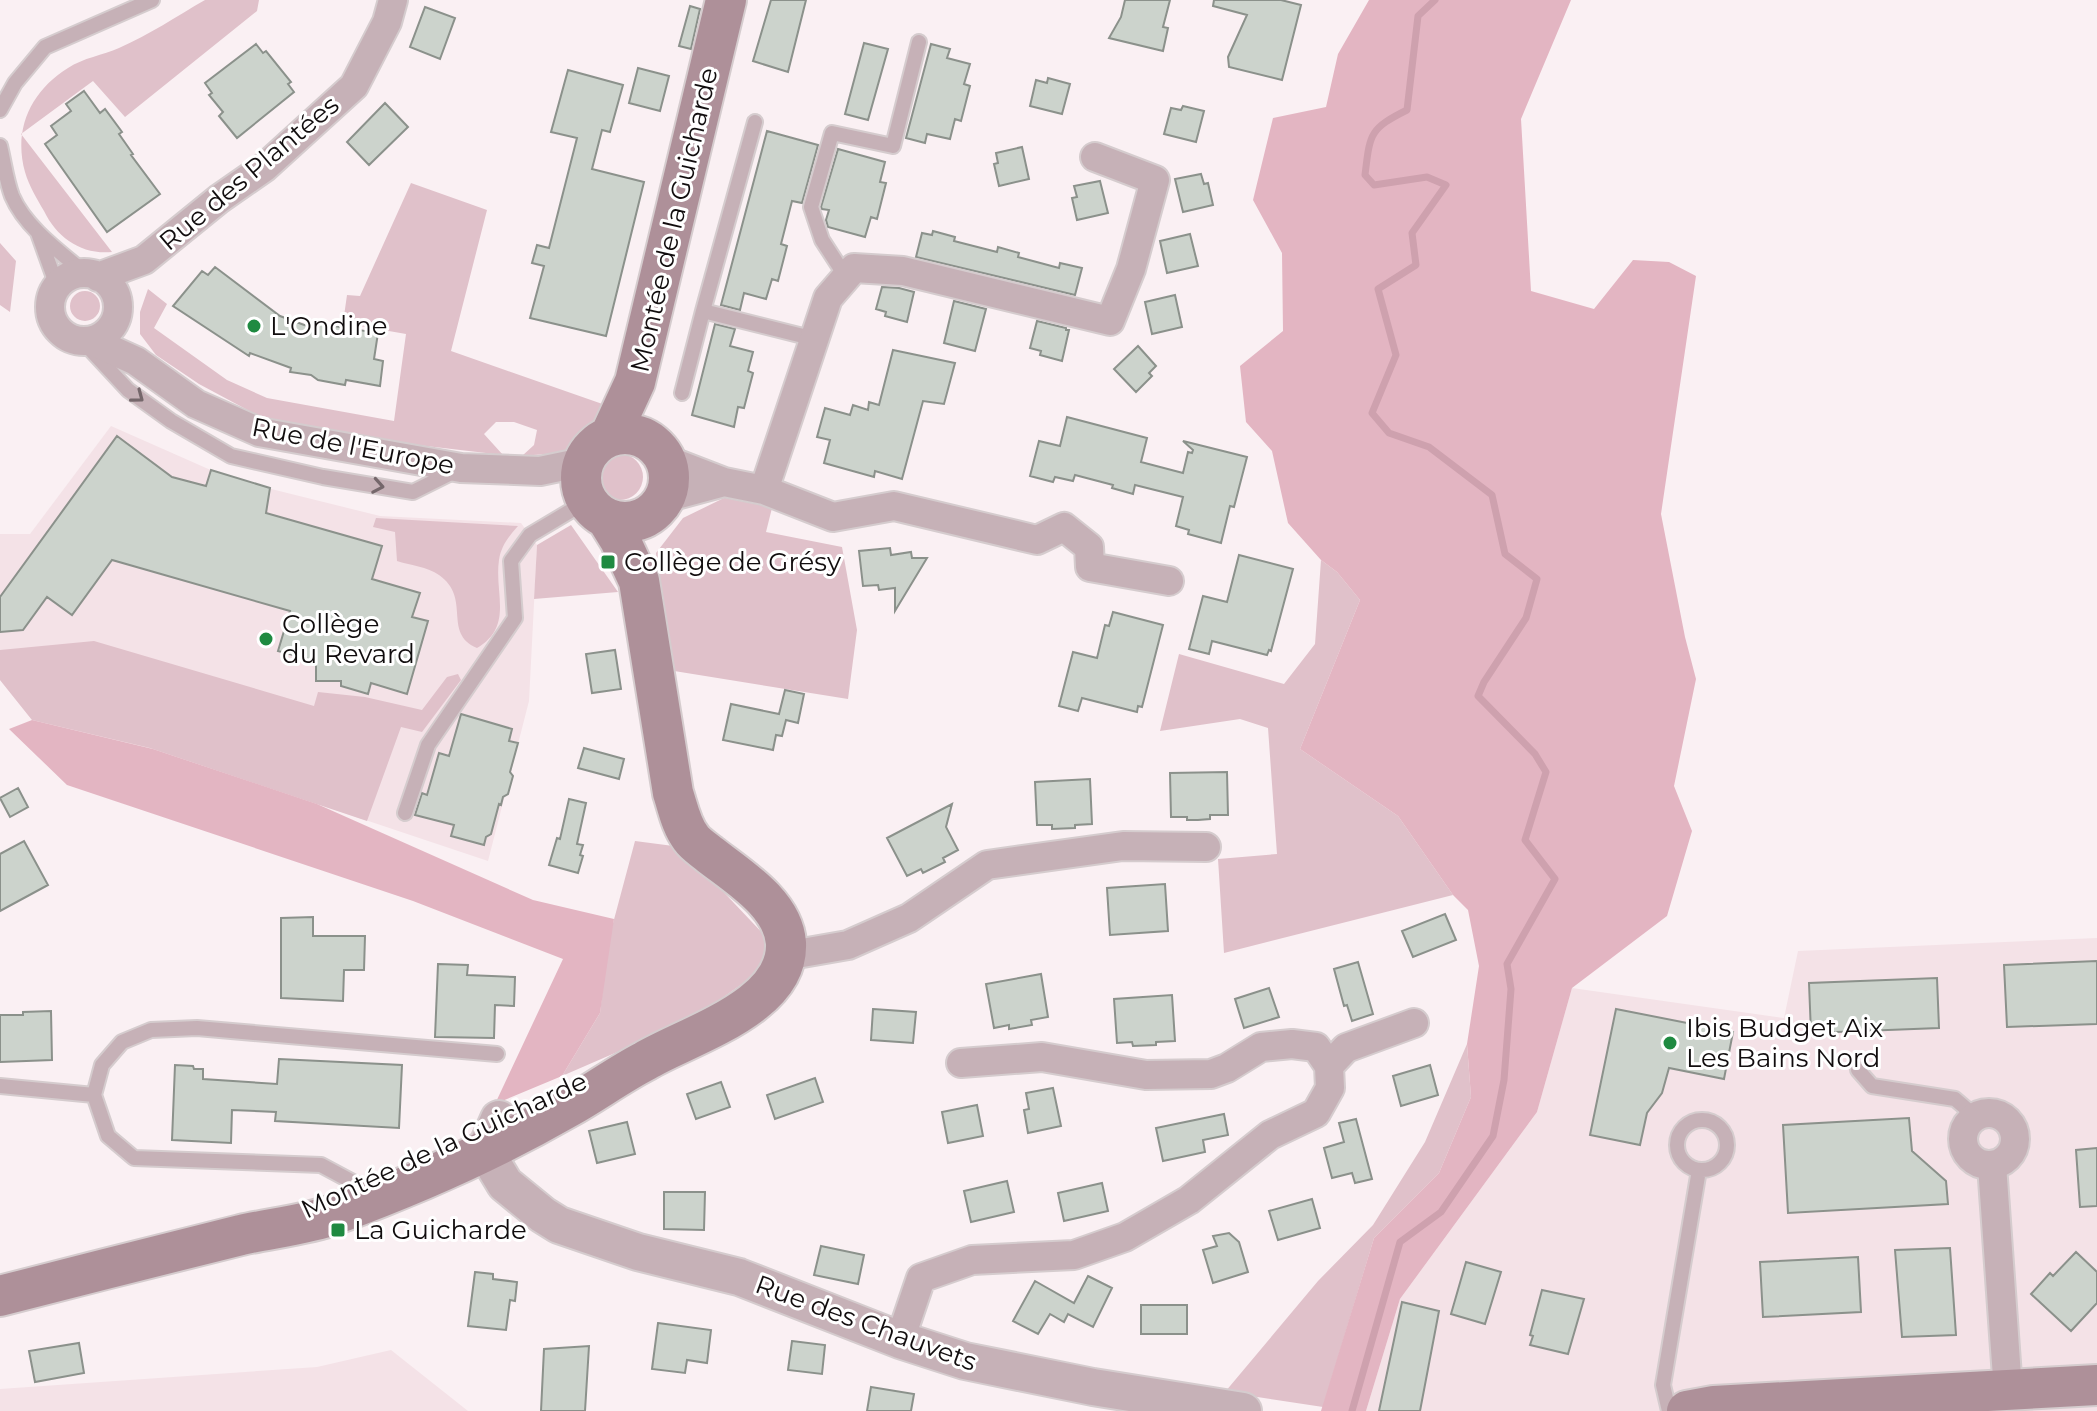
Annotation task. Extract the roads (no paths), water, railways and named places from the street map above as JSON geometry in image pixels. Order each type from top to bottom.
[{"type":"main road","name":"Montée de la Guicharde","points":[[622,479],[635,382],[726,0]]},
{"type":"main road","points":[[622,479],[620,540],[639,581],[673,793],[681,821],[692,839],[760,895],[773,910],[786,943],[785,956]]},
{"type":"main road","name":"Montée de la Guicharde","points":[[0,1296],[332,1215],[503,1133],[562,1086],[646,1060],[720,1023],[760,998],[776,981],[785,956]]},
{"type":"main road","name":"Montée de la Guicharde","points":[[244,1235],[343,1182],[503,1133]]},
{"type":"main road","points":[[1687,1411],[1714,1406],[2097,1385]]},
{"type":"street","name":"Rue des Plantées","points":[[92,275],[144,260],[219,199],[265,167],[354,86],[387,22],[393,0]]},
{"type":"street","points":[[1095,157],[1155,180],[1131,269],[1110,321],[903,271],[854,268],[828,298],[764,490],[833,517],[894,506],[1037,540],[1064,527],[1089,547],[1090,567],[1169,581]]},
{"type":"street","name":"Rue des Plantées","points":[[118,311],[144,260]]},
{"type":"street","points":[[118,311],[108,332],[88,341],[67,337],[55,324],[50,305],[57,286],[74,275],[92,275],[112,288],[136,361]]},
{"type":"street","name":"Rue de l'Europe","points":[[88,341],[136,361],[196,404],[259,432],[461,468],[622,479],[724,482],[764,490]]},
{"type":"street","points":[[785,956],[848,945],[909,918],[987,865],[1123,846],[1206,847]]},
{"type":"street","points":[[1329,1066],[1346,1048],[1414,1023]]},
{"type":"street","points":[[900,1340],[921,1278],[972,1260],[1074,1255],[1125,1237],[1189,1200],[1270,1135],[1316,1113],[1330,1088],[1329,1066],[1316,1047],[1292,1044],[1261,1047],[1211,1074],[1146,1075],[1042,1057],[961,1063]]},
{"type":"street","points":[[1993,1114],[2001,1117],[2012,1129],[2014,1145],[2007,1159],[1992,1165],[1975,1161],[1968,1155],[1964,1147],[1965,1130],[1976,1117],[1993,1114]]},
{"type":"street","name":"Rue des Chauvets","points":[[503,1133],[505,1184],[559,1225],[638,1252],[739,1277],[900,1340],[965,1361],[1093,1387],[1243,1411]]},
{"type":"street","points":[[1992,1165],[2008,1391]]},
{"type":"lane","points":[[0,110],[15,83],[45,47],[152,0]]},
{"type":"lane","points":[[846,277],[822,240],[811,207],[832,133],[893,146],[919,42]]},
{"type":"lane","points":[[682,393],[755,122]]},
{"type":"lane","points":[[0,146],[12,195],[37,232],[57,286]]},
{"type":"lane","points":[[37,232],[92,275]]},
{"type":"lane","points":[[703,311],[815,339]]},
{"type":"lane","points":[[88,341],[128,390],[171,421],[231,456],[323,477],[413,492],[461,468]]},
{"type":"lane","points":[[405,813],[428,745],[515,618],[511,561],[530,535],[622,479]]},
{"type":"lane","points":[[343,1182],[134,1158],[108,1136],[94,1095],[102,1065],[122,1042],[151,1030],[197,1028],[497,1054]]},
{"type":"lane","points":[[1858,1070],[1872,1086],[1955,1099],[1976,1117]]},
{"type":"lane","points":[[0,1086],[94,1095]]},
{"type":"lane","points":[[1669,1411],[1663,1385],[1699,1170]]},
{"type":"waterway","points":[[1352,1411],[1400,1242],[1441,1212],[1493,1136],[1504,1080],[1511,989],[1507,964],[1555,879],[1525,840],[1546,772],[1535,754],[1478,696],[1526,618],[1537,579],[1505,554],[1492,495],[1429,447],[1389,433],[1372,413],[1396,355],[1378,289],[1416,265],[1412,233],[1446,185],[1427,177],[1374,185],[1365,175],[1368,150],[1378,128],[1407,110],[1418,16],[1435,0]]},
{"type":"place","name":"L'Ondine","points":[[254,326]]},
{"type":"place","name":"Collège de Grésy","points":[[608,562]]},
{"type":"place","name":"Collège du Revard","points":[[266,639]]},
{"type":"place","name":"Ibis Budget Aix Les Bains Nord","points":[[1670,1043]]},
{"type":"place","name":"La Guicharde","points":[[338,1230]]}]
